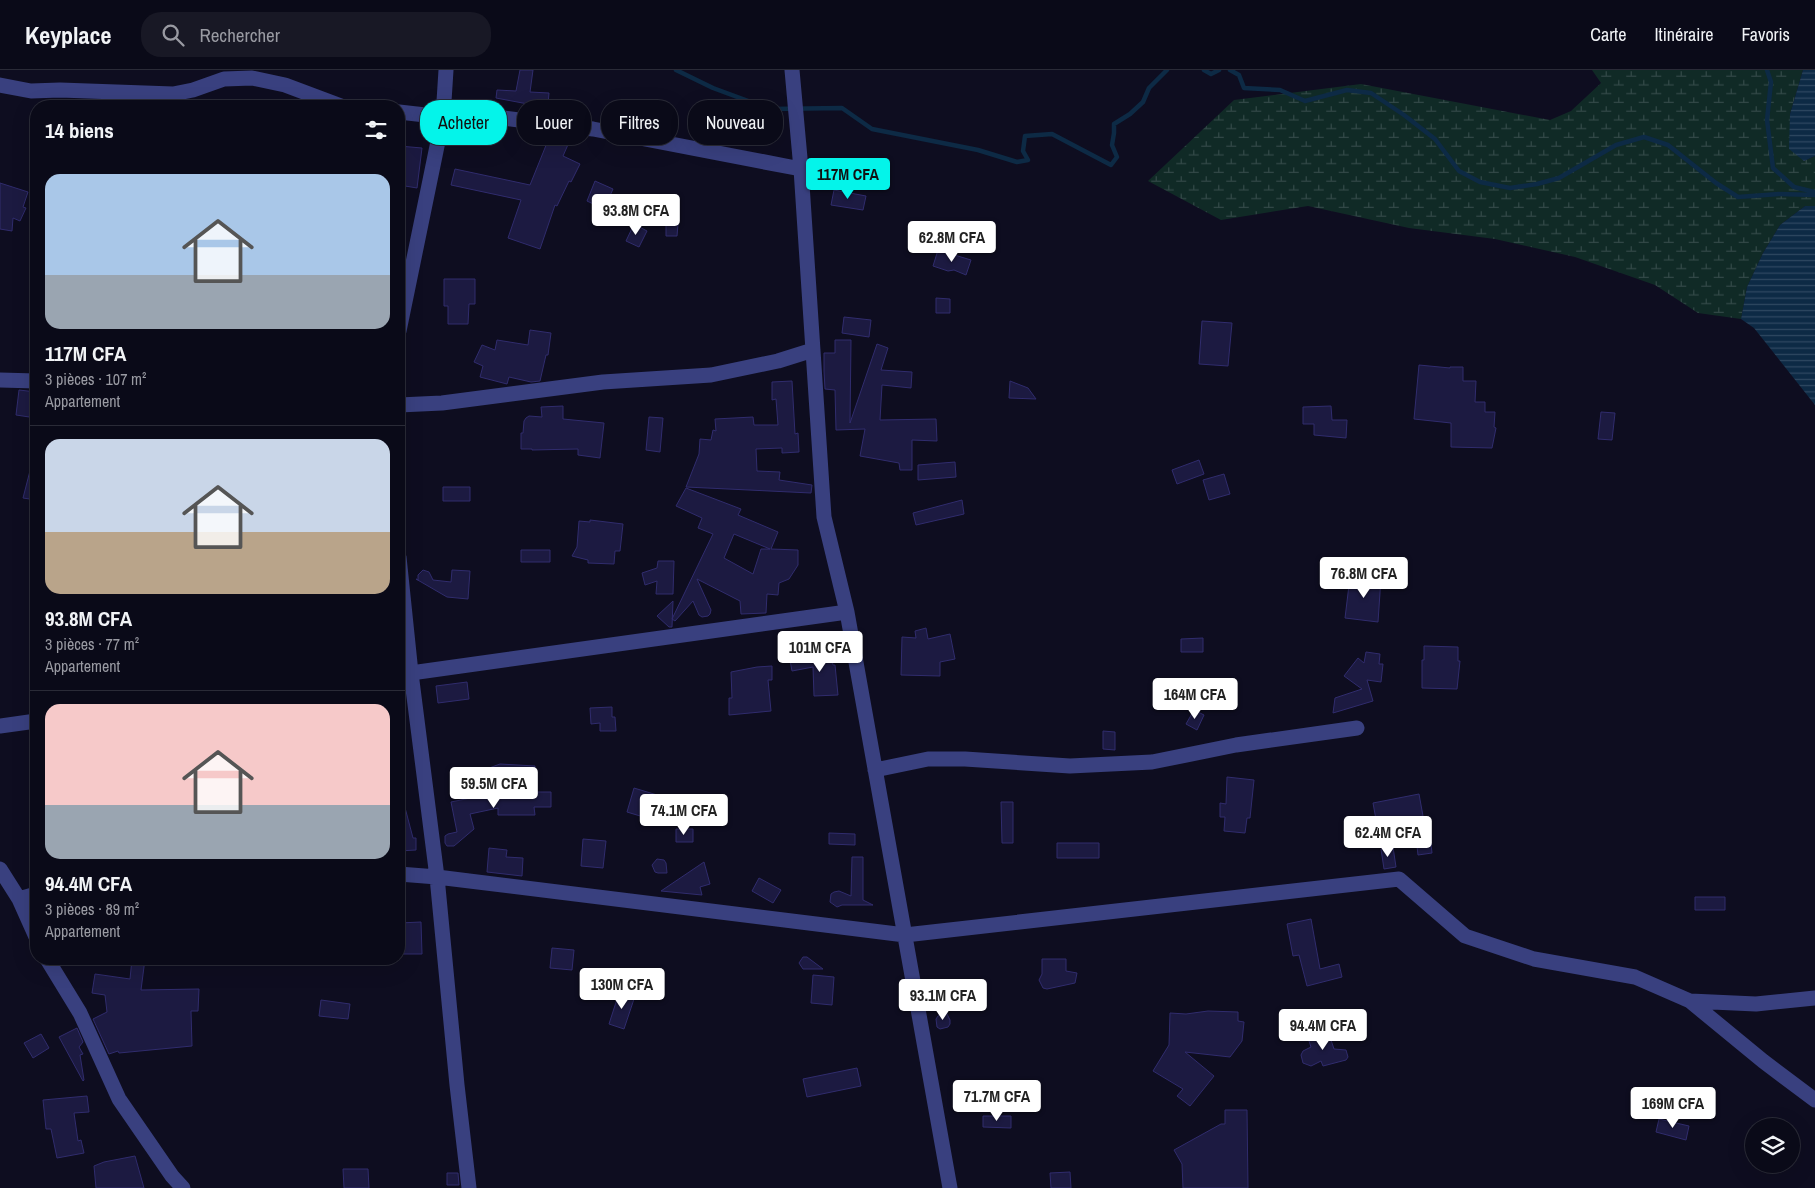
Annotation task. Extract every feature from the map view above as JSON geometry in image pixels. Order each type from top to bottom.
[{"type":"street","points":[[444,100],[446,70]]},
{"type":"street","points":[[792,70],[801,170],[824,517],[847,612],[950,1188]]},
{"type":"street","points":[[0,85],[31,91],[60,90],[173,94],[193,90],[224,79],[252,78],[285,85],[321,100]]},
{"type":"street","points":[[405,113],[420,114]]},
{"type":"street","points":[[507,118],[593,129],[801,170]]},
{"type":"street","points":[[405,302],[437,145]]},
{"type":"street","points":[[405,405],[442,403],[603,382],[710,375],[778,361],[813,350]]},
{"type":"street","points":[[0,380],[30,382]]},
{"type":"street","points":[[469,1188],[437,877],[405,674],[847,612]]},
{"type":"street","points":[[0,726],[30,722]]},
{"type":"street","points":[[876,770],[928,760],[965,759],[1070,766],[1152,762],[1236,745],[1357,728]]},
{"type":"street","points":[[0,869],[19,898],[30,923]]},
{"type":"street","points":[[405,874],[905,935],[1399,879],[1465,936],[1534,959],[1635,977],[1690,1001],[1815,1100]]},
{"type":"street","points":[[19,898],[30,895]]},
{"type":"street","points":[[51,965],[80,1013],[119,1099],[169,1182],[183,1188]]},
{"type":"street","points":[[1690,1001],[1756,1004],[1815,998]]},
{"type":"green space","points":[[1592,70],[1803,70],[1790,114],[1804,161],[1815,156],[1815,206],[1805,206],[1780,225],[1763,253],[1747,287],[1741,319],[1698,313],[1655,285],[1575,257],[1495,239],[1409,228],[1308,206],[1221,220],[1148,181],[1234,100],[1361,84],[1550,120],[1571,111],[1601,83]]},
{"type":"water","points":[[1803,70],[1815,70],[1815,156],[1804,161],[1789,149],[1790,114]]},
{"type":"water","points":[[1805,206],[1815,206],[1815,405],[1754,328],[1741,319],[1747,287],[1763,253],[1780,225]]},
{"type":"building","points":[[520,70],[533,70],[530,92],[549,93],[548,100],[517,100],[517,102],[496,98],[497,90],[516,91]]},
{"type":"building","points":[[546,145],[568,145],[563,156],[580,164],[557,206],[555,205],[540,249],[508,238],[521,200],[451,185],[455,169],[530,185]]},
{"type":"building","points":[[405,147],[422,148],[417,188],[405,186]]},
{"type":"building","points":[[595,181],[613,189],[604,209],[587,201]]},
{"type":"building","points":[[0,183],[28,192],[23,207],[26,208],[20,221],[13,218],[12,231],[0,229]]},
{"type":"building","points":[[834,190],[866,196],[863,210],[831,205]]},
{"type":"building","points":[[634,224],[647,231],[639,247],[626,241]]},
{"type":"building","points":[[666,224],[678,224],[677,236],[666,236]]},
{"type":"building","points":[[938,250],[971,260],[966,275],[954,270],[948,271],[933,266]]},
{"type":"building","points":[[444,279],[475,279],[475,304],[469,304],[468,324],[448,324],[448,306],[444,306]]},
{"type":"building","points":[[936,298],[950,299],[950,313],[936,313]]},
{"type":"building","points":[[844,317],[871,320],[869,337],[842,333]]},
{"type":"building","points":[[1202,321],[1232,323],[1228,366],[1199,364]]},
{"type":"building","points":[[530,330],[551,333],[548,355],[546,355],[540,381],[531,382],[509,377],[507,384],[480,377],[483,366],[474,362],[482,345],[495,350],[497,340],[528,345]]},
{"type":"building","points":[[835,340],[851,340],[850,423],[877,344],[888,348],[881,370],[912,372],[911,388],[882,385],[880,420],[936,419],[937,441],[912,440],[912,470],[900,470],[899,463],[860,456],[865,429],[836,430],[835,390],[825,389],[824,371],[824,353],[835,353]]},
{"type":"building","points":[[1419,365],[1450,368],[1463,367],[1463,381],[1476,381],[1475,402],[1485,402],[1485,412],[1495,412],[1494,427],[1496,428],[1492,448],[1451,447],[1451,423],[1414,419]]},
{"type":"building","points":[[792,381],[795,434],[798,433],[799,452],[782,453],[782,448],[756,449],[757,471],[780,472],[779,480],[812,485],[811,493],[686,487],[699,454],[700,439],[711,440],[713,430],[716,431],[715,419],[753,417],[754,425],[778,425],[776,399],[772,400],[772,382]]},
{"type":"building","points":[[1010,381],[1028,388],[1036,399],[1009,398]]},
{"type":"building","points":[[19,390],[30,391],[30,417],[16,415]]},
{"type":"building","points":[[563,406],[563,419],[604,423],[600,458],[578,455],[578,449],[521,449],[521,433],[523,433],[526,418],[529,416],[542,417],[541,407]]},
{"type":"building","points":[[1331,406],[1332,420],[1347,420],[1346,438],[1314,435],[1314,424],[1303,424],[1303,407]]},
{"type":"building","points":[[1601,412],[1615,413],[1612,440],[1598,439]]},
{"type":"building","points":[[649,417],[663,418],[660,452],[646,450]]},
{"type":"building","points":[[1199,460],[1204,474],[1177,484],[1172,470]]},
{"type":"building","points":[[955,462],[956,477],[918,480],[918,465]]},
{"type":"building","points":[[30,471],[30,499],[23,498]]},
{"type":"building","points":[[1224,474],[1230,494],[1209,500],[1203,480]]},
{"type":"building","points":[[443,487],[470,487],[470,501],[443,501]]},
{"type":"building","points":[[686,488],[741,509],[738,515],[778,532],[771,549],[798,550],[798,565],[789,579],[779,583],[778,595],[767,594],[766,613],[741,614],[740,601],[697,579],[711,610],[710,614],[702,617],[699,615],[693,601],[675,621],[672,619],[713,534],[698,528],[702,518],[676,506]],"holes":[[[734,534],[770,549],[761,549],[753,574],[724,558]]]},
{"type":"building","points":[[962,500],[964,514],[916,525],[913,513]]},
{"type":"building","points":[[590,520],[623,524],[620,551],[615,551],[614,564],[588,563],[588,560],[572,556],[577,547],[579,521],[590,522]]},
{"type":"building","points":[[521,550],[550,550],[550,562],[521,562]]},
{"type":"building","points":[[658,561],[674,561],[673,594],[656,594],[657,581],[645,585],[642,573],[657,568]]},
{"type":"building","points":[[423,570],[429,572],[433,580],[451,582],[452,570],[470,571],[468,599],[447,597],[416,579],[418,580],[418,575]]},
{"type":"building","points":[[1350,577],[1381,578],[1378,622],[1345,618]]},
{"type":"building","points":[[673,601],[672,627],[669,627],[657,616]]},
{"type":"building","points":[[926,628],[928,639],[950,634],[955,659],[940,662],[940,676],[901,675],[902,637],[916,638],[915,631]]},
{"type":"building","points":[[1203,638],[1203,652],[1181,652],[1181,639]]},
{"type":"building","points":[[1424,646],[1458,647],[1458,661],[1460,661],[1457,689],[1422,688]]},
{"type":"building","points":[[830,651],[833,665],[835,665],[838,695],[814,696],[813,667],[792,671],[790,660]]},
{"type":"building","points":[[1366,652],[1380,654],[1379,664],[1383,664],[1381,682],[1367,680],[1373,701],[1333,713],[1335,698],[1362,689],[1344,676],[1358,658],[1364,663]]},
{"type":"building","points":[[772,666],[772,680],[768,680],[771,711],[729,715],[729,698],[732,698],[731,672]]},
{"type":"building","points":[[467,682],[469,699],[438,703],[436,686]]},
{"type":"building","points":[[612,707],[612,717],[615,717],[616,731],[600,731],[600,723],[591,724],[590,708]]},
{"type":"building","points":[[1194,710],[1204,715],[1197,730],[1186,724]]},
{"type":"building","points":[[1103,731],[1115,732],[1115,750],[1103,749]]},
{"type":"building","points":[[500,764],[535,766],[535,769],[462,787],[459,779]]},
{"type":"building","points":[[1227,777],[1254,780],[1250,818],[1247,818],[1245,833],[1224,831],[1225,817],[1220,817],[1220,803],[1226,804]]},
{"type":"building","points":[[634,788],[667,798],[660,822],[627,812]]},
{"type":"building","points":[[479,792],[551,792],[551,807],[534,807],[535,815],[498,815],[498,808],[470,814],[474,829],[454,846],[447,846],[445,836],[457,832],[451,802],[480,796]]},
{"type":"building","points":[[1419,794],[1423,816],[1377,825],[1373,803]]},
{"type":"building","points":[[1001,802],[1013,802],[1013,843],[1002,843]]},
{"type":"building","points":[[405,808],[413,838],[416,838],[416,850],[405,851]]},
{"type":"building","points":[[1429,826],[1432,853],[1418,855],[1415,828]]},
{"type":"building","points":[[676,829],[693,829],[693,842],[676,842]]},
{"type":"building","points":[[829,833],[855,834],[855,845],[829,844]]},
{"type":"building","points":[[583,839],[606,841],[603,868],[581,866]]},
{"type":"building","points":[[1057,843],[1099,843],[1099,858],[1057,858]]},
{"type":"building","points":[[1393,847],[1396,867],[1384,869],[1381,849]]},
{"type":"building","points":[[489,848],[507,850],[506,857],[523,858],[522,876],[487,872]]},
{"type":"building","points":[[852,857],[863,857],[863,900],[873,905],[842,905],[837,907],[830,902],[831,894],[834,892],[839,891],[851,896]]},
{"type":"building","points":[[657,859],[664,860],[667,873],[655,872],[652,865]]},
{"type":"building","points":[[704,862],[710,884],[700,887],[702,895],[661,891]]},
{"type":"building","points":[[759,878],[781,890],[773,903],[752,891]]},
{"type":"building","points":[[1695,897],[1725,897],[1725,910],[1695,910]]},
{"type":"building","points":[[1311,919],[1320,969],[1339,964],[1342,977],[1307,986],[1299,955],[1293,956],[1287,924]]},
{"type":"building","points":[[421,922],[422,954],[405,954],[405,923]]},
{"type":"building","points":[[552,948],[574,950],[572,970],[550,968]]},
{"type":"building","points":[[803,957],[807,957],[823,969],[803,969],[799,963]]},
{"type":"building","points":[[1042,959],[1066,959],[1066,971],[1077,973],[1075,983],[1047,989],[1043,988],[1039,980],[1042,974]]},
{"type":"building","points":[[131,965],[144,965],[141,990],[199,989],[198,1011],[191,1011],[192,1046],[119,1053],[118,1051],[109,1054],[93,1019],[107,1012],[105,995],[92,993],[95,974],[130,979]]},
{"type":"building","points":[[813,975],[834,977],[832,1005],[811,1003]]},
{"type":"building","points":[[977,984],[977,996],[942,999],[941,987]]},
{"type":"building","points":[[619,993],[636,993],[624,1029],[609,1024]]},
{"type":"building","points":[[321,1000],[350,1004],[348,1019],[319,1016]]},
{"type":"building","points":[[1208,1011],[1238,1012],[1238,1021],[1244,1022],[1242,1041],[1230,1057],[1185,1052],[1214,1076],[1190,1106],[1177,1096],[1183,1089],[1153,1071],[1169,1045],[1170,1013],[1186,1014]]},
{"type":"building","points":[[946,1012],[950,1024],[948,1027],[940,1029],[937,1027],[936,1019]]},
{"type":"building","points":[[77,1028],[83,1042],[79,1047],[83,1054],[80,1055],[83,1081],[59,1037]]},
{"type":"building","points":[[1328,1031],[1334,1049],[1346,1050],[1348,1057],[1346,1060],[1323,1066],[1321,1061],[1311,1066],[1303,1063],[1301,1055],[1303,1051],[1311,1047],[1308,1038]]},
{"type":"building","points":[[41,1034],[49,1048],[33,1058],[24,1043]]},
{"type":"building","points":[[857,1068],[861,1086],[807,1097],[803,1079]]},
{"type":"building","points":[[87,1096],[89,1112],[74,1113],[78,1141],[81,1140],[84,1153],[57,1158],[51,1129],[46,1129],[43,1100]]},
{"type":"building","points":[[1225,1110],[1247,1110],[1248,1188],[1183,1188],[1182,1164],[1174,1150],[1221,1124],[1225,1124]]},
{"type":"building","points":[[983,1116],[1011,1116],[1011,1128],[983,1127]]},
{"type":"building","points":[[1659,1119],[1689,1126],[1686,1140],[1656,1132]]},
{"type":"building","points":[[135,1156],[144,1188],[96,1188],[94,1166],[104,1162]]},
{"type":"building","points":[[343,1169],[368,1169],[369,1188],[344,1188]]},
{"type":"building","points":[[1070,1172],[1071,1188],[1051,1188],[1050,1173]]},
{"type":"building","points":[[447,1173],[458,1173],[459,1185],[447,1185]]},
{"type":"waterway","points":[[676,70],[713,88],[770,109],[842,108],[872,129],[978,150],[1017,162],[1028,160],[1023,151],[1025,136],[1052,134],[1111,165],[1117,157],[1112,145],[1114,124],[1130,114],[1143,102],[1149,88],[1167,70]]},
{"type":"waterway","points":[[1204,70],[1211,74],[1219,70]]},
{"type":"waterway","points":[[1230,70],[1239,75],[1244,88],[1280,90],[1305,101],[1347,90],[1371,93],[1435,139],[1459,171],[1480,182],[1510,188],[1559,178],[1616,145],[1644,137],[1668,145],[1716,183],[1738,197],[1779,194],[1815,195]]},
{"type":"waterway","points":[[1767,70],[1771,82],[1767,120],[1773,168],[1794,187],[1815,192]]}]
